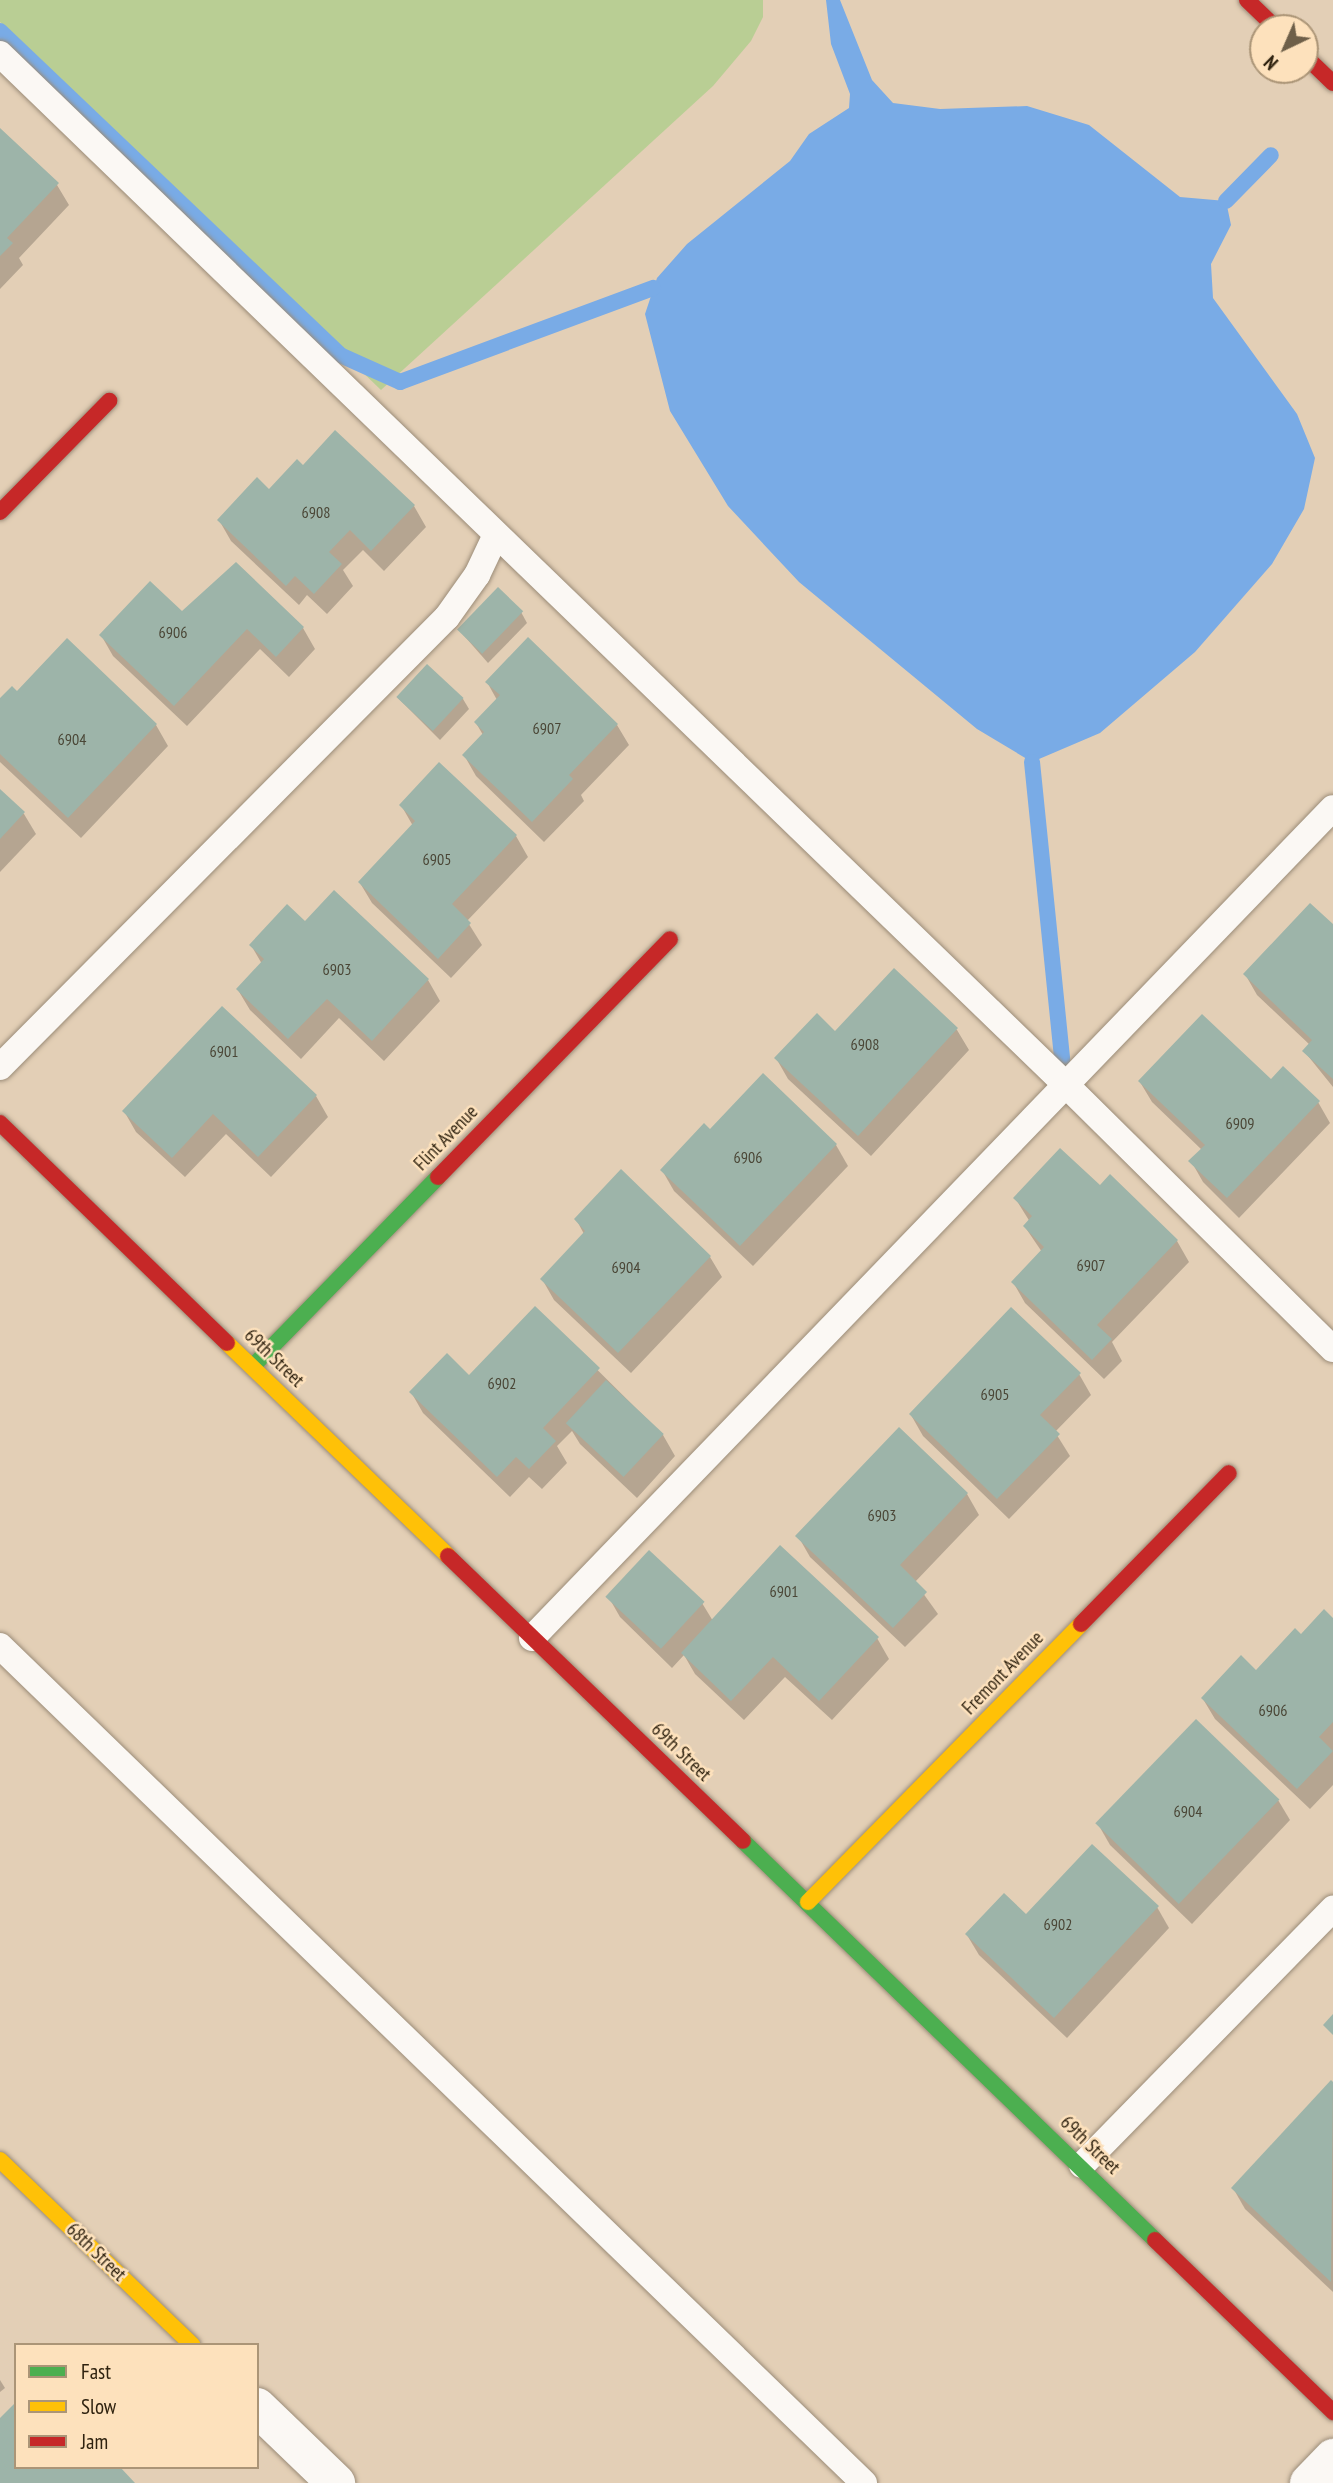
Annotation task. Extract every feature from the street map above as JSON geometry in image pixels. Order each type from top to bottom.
[{"type":"street","points":[[1247,0],[1262,14]]},
{"type":"street","points":[[1319,70],[1333,83]]},
{"type":"street","points":[[0,512],[109,401]]},
{"type":"street","name":"Flint Avenue","points":[[253,1366],[670,939]]},
{"type":"street","name":"69th Street","points":[[0,1123],[1082,2165],[1333,2412]]},
{"type":"street","name":"Fremont Avenue","points":[[808,1902],[1229,1473]]},
{"type":"street","name":"68th Street","points":[[0,2160],[190,2343]]},
{"type":"street","points":[[259,2409],[336,2483]]},
{"type":"street","points":[[1309,2483],[1333,2458]]},
{"type":"lane","points":[[0,54],[495,537],[1067,1086],[1333,1349]]},
{"type":"lane","points":[[0,1067],[447,617],[477,575],[495,537]]},
{"type":"lane","points":[[532,1638],[1333,808]]},
{"type":"lane","points":[[0,1646],[864,2483]]},
{"type":"lane","points":[[1082,2165],[1333,1909]]},
{"type":"green space","points":[[0,0],[763,0],[763,17],[751,41],[713,86],[381,390],[0,22]]},
{"type":"water","points":[[826,0],[840,0],[872,80],[893,103],[940,109],[1027,106],[1089,125],[1180,197],[1226,201],[1231,225],[1211,264],[1213,298],[1297,414],[1315,458],[1304,509],[1272,564],[1195,652],[1100,733],[1032,762],[977,729],[799,582],[728,506],[670,411],[645,314],[657,278],[687,244],[790,161],[809,134],[849,108],[850,94],[831,44]]},
{"type":"building","points":[[0,128],[59,183],[7,238],[13,243],[0,256]]},
{"type":"building","points":[[335,430],[415,505],[371,551],[350,530],[329,552],[342,564],[314,594],[295,576],[286,586],[217,520],[257,477],[269,489],[297,459],[303,465]]},
{"type":"building","points":[[236,562],[304,627],[276,657],[247,629],[174,706],[99,635],[150,581],[182,611]]},
{"type":"building","points":[[498,587],[523,611],[482,654],[457,629]]},
{"type":"building","points":[[528,637],[618,724],[569,775],[573,779],[532,822],[462,755],[484,732],[474,722],[500,695],[485,682]]},
{"type":"building","points":[[67,638],[157,724],[68,818],[0,754],[0,698],[12,686],[17,691]]},
{"type":"building","points":[[427,664],[464,698],[433,731],[396,697]]},
{"type":"building","points":[[439,762],[517,835],[452,904],[471,923],[438,959],[358,882],[415,821],[399,805]]},
{"type":"building","points":[[0,789],[25,812],[0,839]]},
{"type":"building","points":[[334,890],[429,979],[372,1041],[327,999],[288,1039],[236,989],[264,959],[249,945],[287,904],[305,921]]},
{"type":"building","points":[[1310,903],[1333,924],[1333,1079],[1302,1051],[1312,1040],[1243,974]]},
{"type":"building","points":[[894,968],[958,1028],[858,1136],[774,1058],[817,1013],[835,1031]]},
{"type":"building","points":[[222,1006],[317,1095],[258,1157],[213,1114],[172,1158],[122,1111]]},
{"type":"building","points":[[1202,1014],[1271,1079],[1283,1066],[1320,1101],[1227,1198],[1188,1161],[1205,1145],[1138,1081]]},
{"type":"building","points":[[763,1073],[837,1144],[740,1246],[660,1170],[704,1123],[710,1129]]},
{"type":"building","points":[[1060,1148],[1100,1185],[1110,1174],[1178,1240],[1097,1325],[1112,1339],[1092,1360],[1011,1282],[1044,1247],[1023,1226],[1032,1216],[1013,1198]]},
{"type":"building","points":[[621,1169],[711,1256],[618,1353],[540,1279],[585,1231],[574,1219]]},
{"type":"building","points":[[535,1306],[600,1368],[543,1428],[556,1441],[529,1469],[516,1457],[497,1477],[409,1392],[447,1353],[469,1375]]},
{"type":"building","points":[[1011,1307],[1081,1373],[1040,1415],[1060,1434],[997,1499],[909,1414]]},
{"type":"building","points":[[606,1380],[664,1434],[624,1477],[566,1423]]},
{"type":"building","points":[[899,1427],[968,1493],[900,1565],[927,1592],[893,1628],[795,1536]]},
{"type":"building","points":[[780,1545],[879,1637],[819,1701],[773,1657],[731,1701],[681,1653]]},
{"type":"building","points":[[649,1550],[705,1602],[661,1649],[605,1597]]},
{"type":"building","points":[[1324,1609],[1333,1618],[1333,1722],[1319,1737],[1333,1751],[1297,1789],[1201,1698],[1241,1655],[1256,1670],[1295,1628],[1301,1634]]},
{"type":"building","points":[[1196,1719],[1279,1800],[1179,1904],[1095,1823]]},
{"type":"building","points":[[1092,1844],[1159,1906],[1054,2018],[965,1934],[1004,1893],[1026,1914]]},
{"type":"building","points":[[1333,2014],[1333,2035],[1323,2025]]},
{"type":"building","points":[[1331,2080],[1333,2082],[1331,2282],[1231,2188]]},
{"type":"building","points":[[14,2404],[14,2469],[122,2469],[135,2483],[0,2483],[0,2418]]},
{"type":"waterway","points":[[0,31],[340,355],[400,382],[653,288]]},
{"type":"waterway","points":[[1226,201],[1271,155]]},
{"type":"waterway","points":[[1032,762],[1062,1059]]},
{"type":"traffic: fast","points":[[253,1366],[438,1177]]},
{"type":"traffic: fast","points":[[743,1841],[1155,2240]]},
{"type":"traffic: slow","points":[[227,1343],[448,1556]]},
{"type":"traffic: slow","points":[[808,1902],[1081,1624]]},
{"type":"traffic: slow","points":[[0,2160],[190,2343]]},
{"type":"traffic: jam","points":[[1247,0],[1262,14]]},
{"type":"traffic: jam","points":[[1319,70],[1333,83]]},
{"type":"traffic: jam","points":[[0,512],[109,401]]},
{"type":"traffic: jam","points":[[438,1177],[670,939]]},
{"type":"traffic: jam","points":[[0,1123],[227,1343]]},
{"type":"traffic: jam","points":[[1081,1624],[1229,1473]]},
{"type":"traffic: jam","points":[[448,1556],[743,1841]]},
{"type":"traffic: jam","points":[[1155,2240],[1333,2412]]}]
